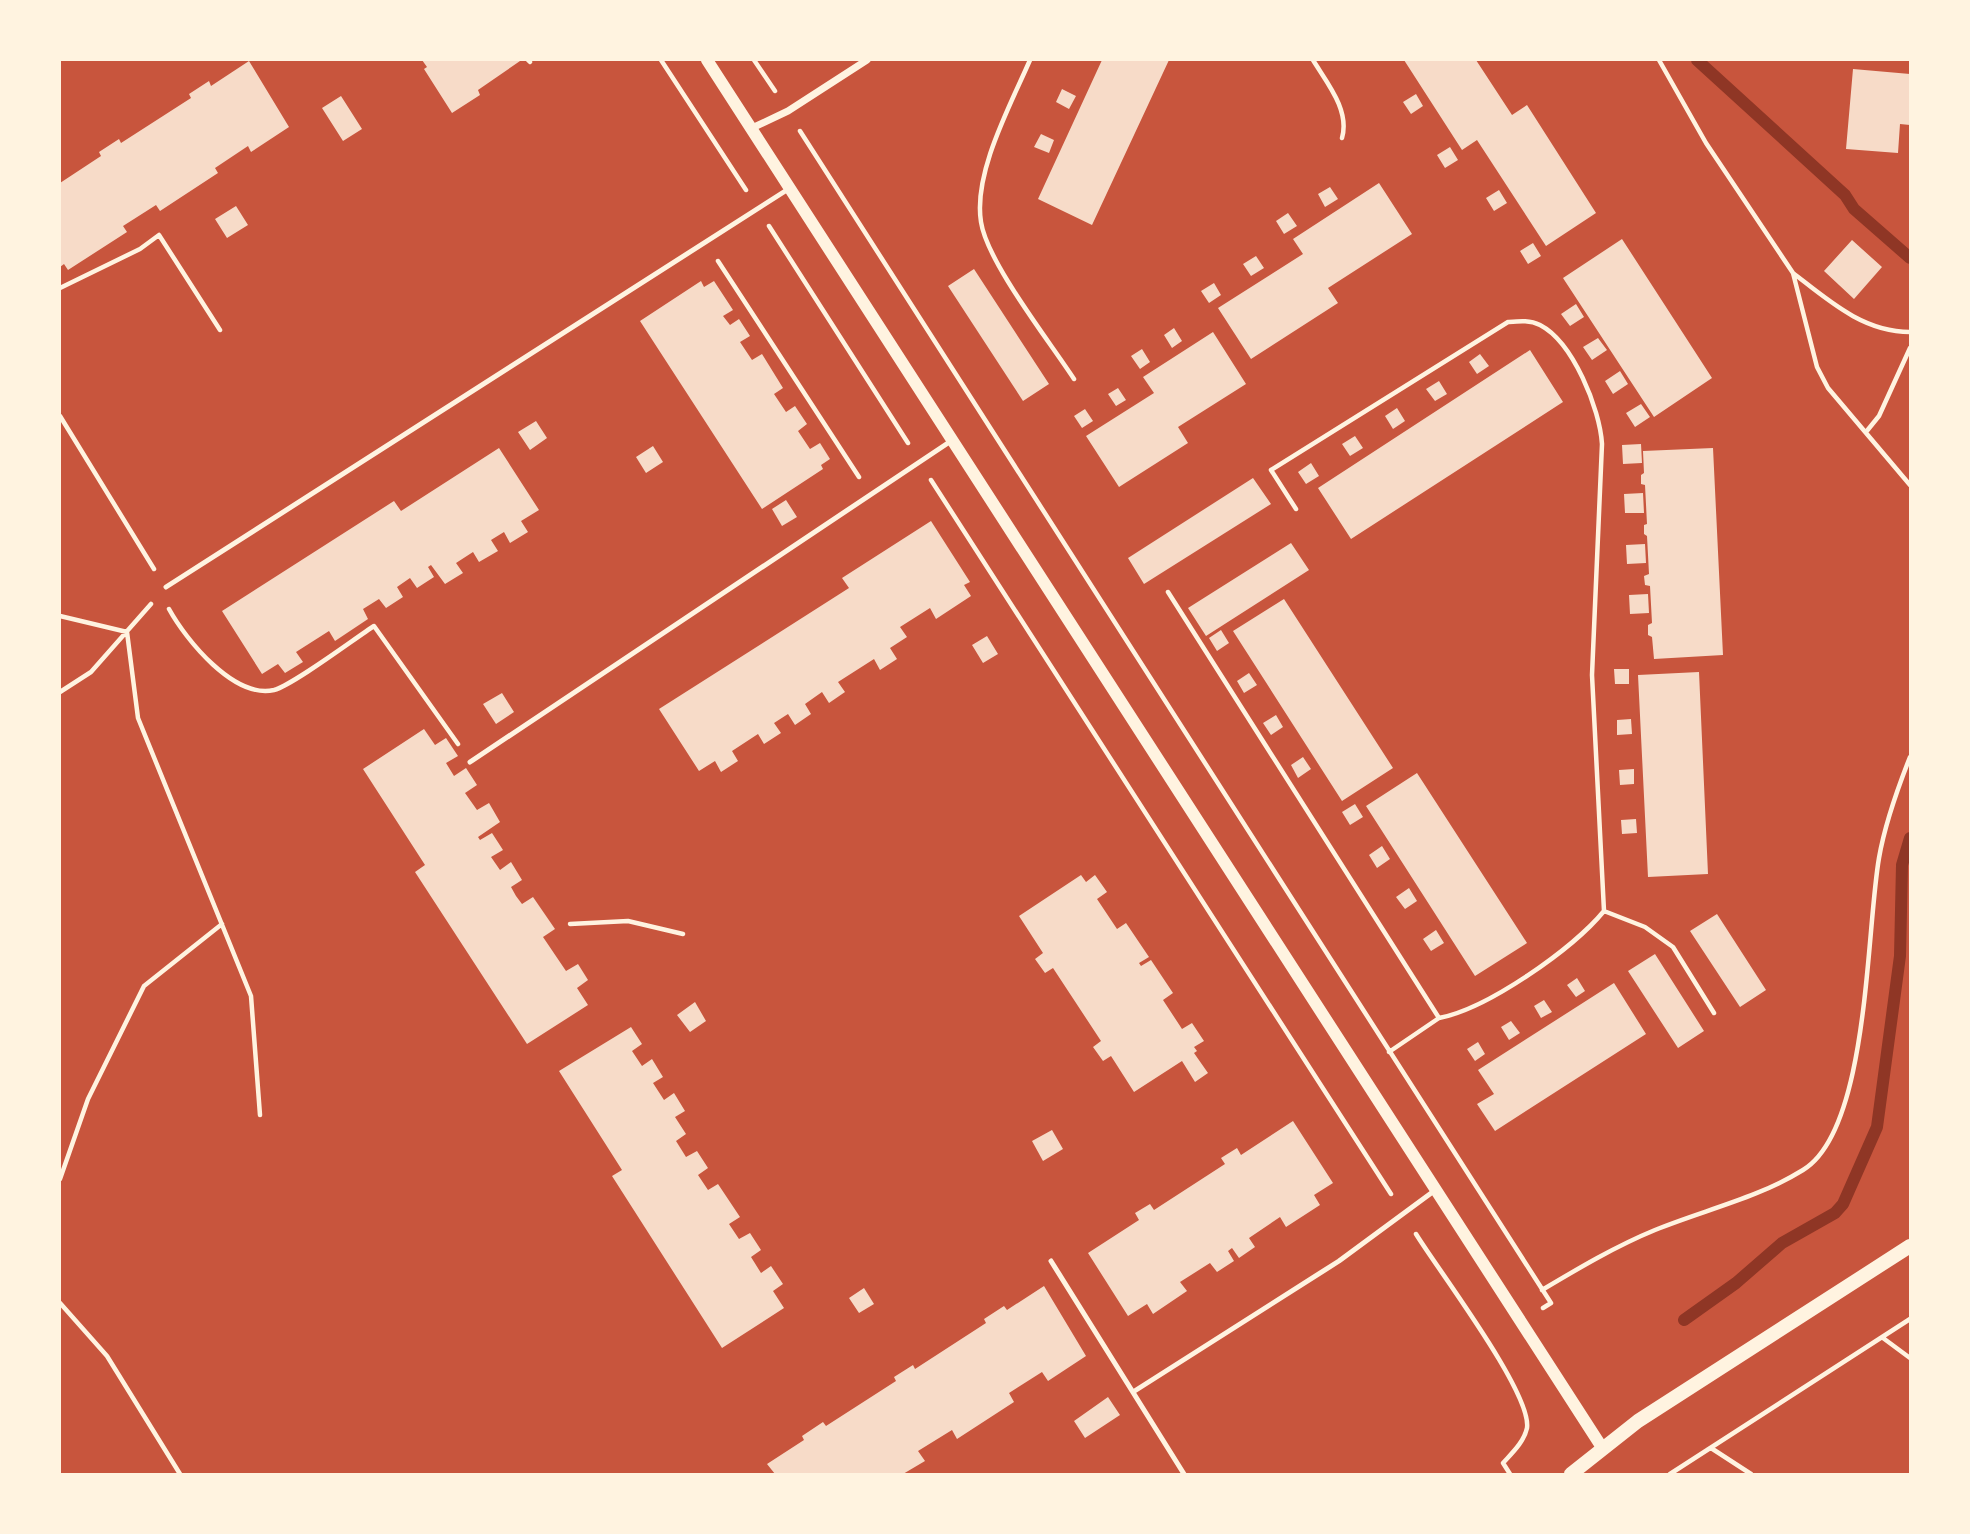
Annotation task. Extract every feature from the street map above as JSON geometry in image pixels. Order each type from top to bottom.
[{"type":"main road","points":[[1571,1475],[1638,1421],[1910,1246]]},
{"type":"street","points":[[707,60],[1434,1191],[1603,1449]]},
{"type":"street","points":[[752,128],[788,111],[866,60]]},
{"type":"lane","points":[[166,587],[790,188]]},
{"type":"lane","points":[[470,762],[951,442]]},
{"type":"lane","points":[[1133,1392],[1339,1261],[1434,1191]]},
{"type":"lane","points":[[1051,1261],[1184,1475]]},
{"type":"path","points":[[661,60],[1520,1395],[1527,1428],[1523,1439],[1503,1463],[1510,1475]]},
{"type":"path","points":[[754,60],[1551,1303]]},
{"type":"path","points":[[1030,60],[990,159],[981,193],[981,221],[991,253],[1074,379]]},
{"type":"path","points":[[1313,60],[1341,108],[1346,124],[1342,138]]},
{"type":"path","points":[[1659,60],[1706,143],[1793,273],[1817,367],[1828,388],[1910,485]]},
{"type":"path","points":[[60,288],[139,249],[159,235],[220,330]]},
{"type":"path","points":[[706,243],[871,494]]},
{"type":"path","points":[[1793,273],[1850,315],[1874,326],[1910,332]]},
{"type":"path","points":[[1296,509],[1271,470],[1508,322],[1530,321],[1554,335],[1583,383],[1600,420],[1592,675],[1604,911],[1589,929],[1546,962],[1461,1014],[1439,1018],[1389,1052]]},
{"type":"path","points":[[1866,432],[1879,416],[1910,348]]},
{"type":"path","points":[[60,416],[166,587],[166,604],[172,615],[211,665],[257,692],[277,690],[374,626],[470,762]]},
{"type":"path","points":[[60,692],[91,672],[166,587]]},
{"type":"path","points":[[1167,592],[1439,1018]]},
{"type":"path","points":[[60,616],[127,632]]},
{"type":"path","points":[[127,632],[138,718],[251,996],[260,1115]]},
{"type":"path","points":[[1542,1290],[1653,1230],[1763,1190],[1803,1170],[1825,1152],[1836,1130],[1849,1086],[1869,962],[1870,932],[1884,832],[1910,757]]},
{"type":"path","points":[[1604,911],[1645,927],[1673,947],[1714,1013]]},
{"type":"path","points":[[570,924],[628,921],[683,934]]},
{"type":"path","points":[[60,1179],[88,1099],[144,986],[222,924]]},
{"type":"path","points":[[60,1303],[107,1356],[180,1475]]},
{"type":"path","points":[[1670,1475],[1910,1319]]},
{"type":"path","points":[[1883,1338],[1910,1357]]},
{"type":"path","points":[[1711,1448],[1751,1475]]},
{"type":"building","points":[[422,60],[520,61],[478,90],[480,95],[452,113],[424,69],[427,67]]},
{"type":"building","points":[[1102,60],[1169,60],[1092,225],[1038,199]]},
{"type":"building","points":[[1404,60],[1476,60],[1512,115],[1527,105],[1596,213],[1546,246],[1477,140],[1462,150]]},
{"type":"building","points":[[249,61],[289,127],[251,152],[248,146],[215,168],[218,173],[160,211],[156,205],[123,226],[127,232],[68,270],[64,264],[60,267],[60,183],[101,156],[99,152],[119,139],[121,143],[191,98],[189,94],[209,81],[211,86]]},
{"type":"building","points":[[1853,69],[1910,74],[1910,125],[1900,124],[1898,153],[1846,149]]},
{"type":"building","points":[[1062,89],[1076,96],[1069,109],[1056,102]]},
{"type":"building","points":[[1416,94],[1423,106],[1411,114],[1403,102]]},
{"type":"building","points":[[341,96],[362,129],[343,141],[322,108]]},
{"type":"building","points":[[1041,134],[1054,140],[1049,153],[1034,147]]},
{"type":"building","points":[[1450,147],[1458,160],[1445,168],[1437,155]]},
{"type":"building","points":[[1379,183],[1412,234],[1328,288],[1338,303],[1251,359],[1218,308],[1303,254],[1293,239]]},
{"type":"building","points":[[1330,187],[1338,199],[1325,207],[1318,194]]},
{"type":"building","points":[[1499,190],[1507,203],[1494,211],[1486,198]]},
{"type":"building","points":[[236,206],[248,225],[227,238],[215,219]]},
{"type":"building","points":[[1288,213],[1297,226],[1284,234],[1276,221]]},
{"type":"building","points":[[1622,239],[1712,378],[1654,417],[1563,278]]},
{"type":"building","points":[[1852,240],[1882,267],[1854,299],[1824,271]]},
{"type":"building","points":[[1533,243],[1541,256],[1528,264],[1520,251]]},
{"type":"building","points":[[1256,256],[1264,268],[1251,276],[1243,264]]},
{"type":"building","points":[[974,269],[1049,384],[1023,401],[948,286]]},
{"type":"building","points":[[701,281],[704,287],[714,281],[733,310],[723,316],[730,325],[739,319],[750,336],[740,342],[752,360],[762,354],[783,388],[774,394],[786,412],[795,406],[807,424],[798,431],[810,449],[820,443],[830,459],[821,465],[823,469],[762,509],[640,321]]},
{"type":"building","points":[[1214,283],[1221,295],[1209,303],[1201,291]]},
{"type":"building","points":[[1576,304],[1584,317],[1570,326],[1561,314]]},
{"type":"building","points":[[1174,328],[1182,341],[1172,348],[1164,335]]},
{"type":"building","points":[[1213,332],[1246,384],[1178,427],[1188,443],[1119,487],[1086,436],[1154,393],[1143,377]]},
{"type":"building","points":[[1598,338],[1607,350],[1592,360],[1583,347]]},
{"type":"building","points":[[1142,349],[1150,362],[1140,369],[1131,356]]},
{"type":"building","points":[[1530,350],[1563,402],[1351,539],[1318,488]]},
{"type":"building","points":[[1480,354],[1489,366],[1477,374],[1469,362]]},
{"type":"building","points":[[1620,371],[1628,384],[1613,394],[1605,381]]},
{"type":"building","points":[[1439,381],[1447,394],[1435,401],[1426,389]]},
{"type":"building","points":[[1118,388],[1126,400],[1116,406],[1108,394]]},
{"type":"building","points":[[1641,404],[1650,417],[1635,427],[1626,413]]},
{"type":"building","points":[[1397,408],[1405,421],[1393,429],[1385,416]]},
{"type":"building","points":[[1085,409],[1093,421],[1082,428],[1074,416]]},
{"type":"building","points":[[536,421],[547,438],[530,450],[518,432]]},
{"type":"building","points":[[1355,436],[1363,448],[1350,456],[1342,444]]},
{"type":"building","points":[[1641,444],[1642,463],[1623,464],[1622,445]]},
{"type":"building","points":[[653,446],[663,462],[646,473],[636,457]]},
{"type":"building","points":[[499,448],[539,510],[521,521],[528,532],[510,543],[504,532],[491,540],[498,551],[479,562],[473,552],[456,563],[463,573],[445,584],[431,565],[428,567],[434,577],[417,588],[410,578],[397,587],[403,597],[386,608],[379,599],[363,609],[368,619],[335,641],[329,631],[296,652],[303,662],[285,673],[278,664],[262,674],[222,611],[394,501],[401,511]]},
{"type":"building","points":[[1713,448],[1723,655],[1654,659],[1652,637],[1648,635],[1648,625],[1652,623],[1650,586],[1645,585],[1644,576],[1649,574],[1647,536],[1644,534],[1644,525],[1647,524],[1645,485],[1641,484],[1641,475],[1644,473],[1643,451]]},
{"type":"building","points":[[1311,463],[1319,476],[1306,484],[1298,472]]},
{"type":"building","points":[[1253,478],[1271,504],[1144,584],[1128,558]]},
{"type":"building","points":[[1643,493],[1644,513],[1625,513],[1624,494]]},
{"type":"building","points":[[786,500],[797,517],[782,526],[772,509]]},
{"type":"building","points":[[931,521],[970,582],[964,585],[971,596],[936,619],[930,608],[900,627],[907,637],[890,648],[897,659],[880,670],[874,659],[838,682],[845,692],[829,703],[822,692],[805,704],[811,714],[795,725],[788,714],[774,723],[781,733],[764,744],[758,734],[732,751],[738,761],[721,772],[715,761],[699,771],[659,709],[849,588],[842,578]]},
{"type":"building","points":[[1291,543],[1309,570],[1206,636],[1188,608]]},
{"type":"building","points":[[1645,544],[1646,563],[1627,564],[1626,545]]},
{"type":"building","points":[[1648,594],[1649,613],[1630,614],[1629,595]]},
{"type":"building","points":[[1284,599],[1393,768],[1342,801],[1233,631]]},
{"type":"building","points":[[1221,630],[1229,643],[1217,651],[1209,638]]},
{"type":"building","points":[[987,636],[998,654],[983,663],[972,645]]},
{"type":"building","points":[[1614,669],[1629,669],[1629,684],[1615,684]]},
{"type":"building","points":[[1699,672],[1708,874],[1648,877],[1638,675]]},
{"type":"building","points":[[1249,673],[1257,685],[1244,693],[1237,681]]},
{"type":"building","points":[[502,693],[514,712],[496,724],[483,704]]},
{"type":"building","points":[[1276,715],[1283,727],[1271,735],[1263,723]]},
{"type":"building","points":[[1631,719],[1632,734],[1617,735],[1617,720]]},
{"type":"building","points":[[424,729],[435,745],[446,738],[458,756],[446,763],[454,776],[466,768],[477,785],[465,793],[477,810],[489,803],[500,822],[478,837],[480,840],[492,833],[503,850],[491,857],[500,870],[511,862],[522,880],[511,887],[516,896],[522,904],[533,897],[555,929],[543,937],[566,971],[578,964],[588,980],[577,988],[588,1005],[527,1044],[415,872],[425,865],[363,769]]},
{"type":"building","points":[[1303,757],[1311,769],[1298,778],[1291,765]]},
{"type":"building","points":[[1634,769],[1634,784],[1620,785],[1619,770]]},
{"type":"building","points":[[1417,773],[1527,943],[1475,976],[1366,806]]},
{"type":"building","points":[[1355,804],[1363,817],[1350,825],[1342,812]]},
{"type":"building","points":[[1636,819],[1637,833],[1622,834],[1621,820]]},
{"type":"building","points":[[1382,846],[1390,859],[1377,868],[1369,855]]},
{"type":"building","points":[[1081,875],[1086,882],[1095,875],[1107,892],[1097,899],[1117,929],[1126,923],[1149,957],[1139,963],[1141,966],[1151,960],[1173,993],[1163,1000],[1182,1029],[1192,1023],[1204,1041],[1194,1047],[1197,1051],[1194,1053],[1208,1073],[1195,1082],[1182,1061],[1134,1092],[1111,1056],[1103,1061],[1093,1047],[1101,1041],[1053,968],[1045,973],[1035,959],[1043,953],[1019,916]]},
{"type":"building","points":[[1409,888],[1417,901],[1405,909],[1396,897]]},
{"type":"building","points":[[1717,914],[1766,990],[1740,1007],[1690,931]]},
{"type":"building","points":[[1436,930],[1444,943],[1431,951],[1423,939]]},
{"type":"building","points":[[1655,954],[1704,1031],[1678,1048],[1628,971]]},
{"type":"building","points":[[1577,978],[1585,991],[1576,997],[1567,985]]},
{"type":"building","points":[[1614,983],[1646,1034],[1495,1131],[1477,1104],[1494,1094],[1478,1070]]},
{"type":"building","points":[[1544,1000],[1552,1012],[1541,1018],[1534,1006]]},
{"type":"building","points":[[695,1002],[706,1021],[690,1032],[677,1015]]},
{"type":"building","points":[[1511,1021],[1520,1033],[1509,1040],[1501,1027]]},
{"type":"building","points":[[631,1027],[642,1044],[632,1051],[642,1066],[652,1059],[663,1077],[653,1083],[664,1100],[674,1093],[685,1111],[675,1117],[686,1134],[676,1141],[686,1157],[697,1151],[708,1168],[698,1175],[708,1190],[718,1184],[740,1217],[729,1224],[739,1239],[750,1233],[761,1250],[751,1257],[761,1273],[771,1266],[783,1284],[773,1291],[784,1308],[722,1348],[612,1176],[622,1170],[559,1071]]},
{"type":"building","points":[[1478,1042],[1485,1054],[1475,1061],[1467,1049]]},
{"type":"building","points":[[1293,1121],[1333,1183],[1314,1195],[1320,1205],[1286,1227],[1280,1217],[1249,1238],[1255,1247],[1239,1258],[1232,1248],[1228,1251],[1234,1261],[1217,1272],[1210,1263],[1180,1282],[1187,1291],[1153,1314],[1147,1304],[1128,1316],[1088,1253],[1139,1220],[1135,1213],[1150,1204],[1154,1210],[1225,1164],[1221,1158],[1237,1148],[1241,1155]]},
{"type":"building","points":[[1052,1130],[1063,1149],[1043,1161],[1032,1141]]},
{"type":"building","points":[[1044,1286],[1086,1356],[1048,1381],[1042,1372],[1009,1393],[1014,1402],[957,1439],[952,1430],[918,1451],[925,1461],[903,1474],[775,1474],[767,1464],[804,1440],[802,1436],[823,1422],[826,1426],[896,1381],[894,1377],[913,1365],[915,1369],[986,1323],[984,1319],[1004,1306],[1007,1310]]},
{"type":"building","points":[[864,1288],[874,1304],[859,1313],[849,1298]]},
{"type":"building","points":[[1108,1397],[1120,1415],[1085,1438],[1074,1421]]},
{"type":"waterway","points":[[1697,60],[1845,195],[1854,209],[1910,258]]},
{"type":"waterway","points":[[1684,1320],[1736,1283],[1782,1243],[1835,1213],[1843,1204],[1877,1127],[1900,956],[1902,865],[1910,838]]}]
